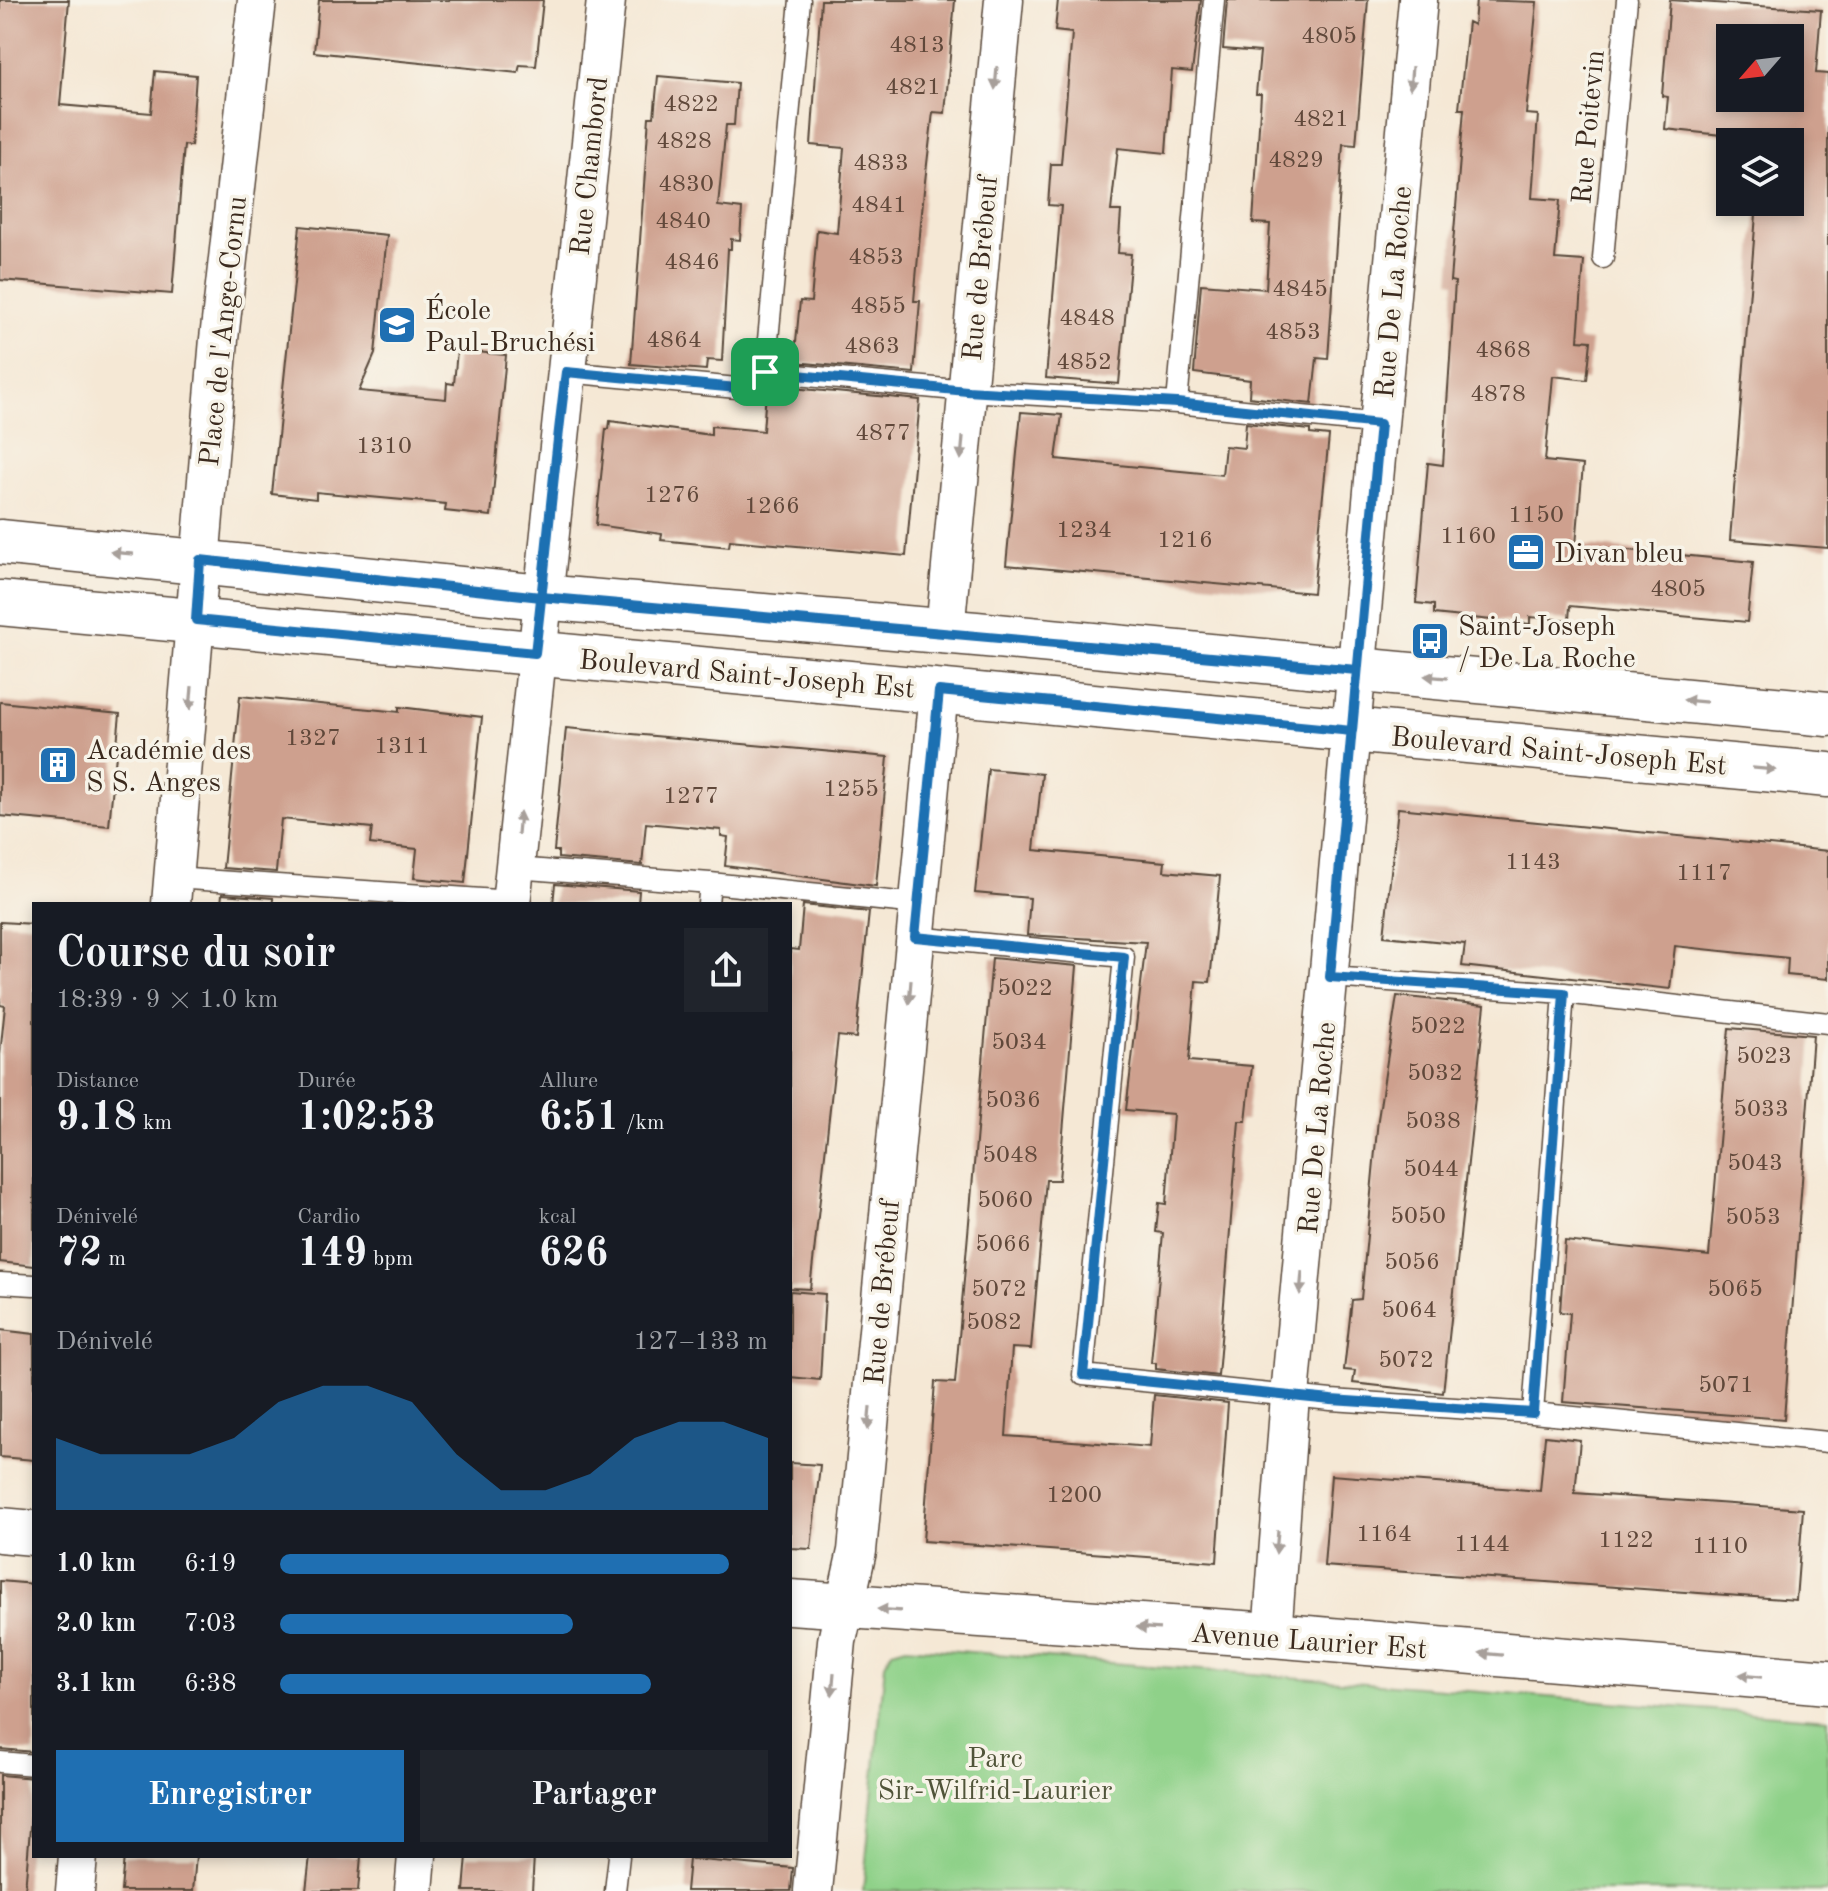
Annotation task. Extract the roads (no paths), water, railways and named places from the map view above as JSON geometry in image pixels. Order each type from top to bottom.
[{"type":"main road","name":"Boulevard Saint-Joseph Est","points":[[0,542],[541,597],[945,631],[1828,714]]},
{"type":"main road","name":"Boulevard Saint-Joseph Est","points":[[0,603],[1828,775]]},
{"type":"main road","points":[[0,1530],[32,1533]]},
{"type":"main road","name":"Avenue Laurier Est","points":[[792,1602],[1272,1635],[1828,1682]]},
{"type":"street","name":"Place de l'Ange-Cornu","points":[[172,891],[200,560],[257,0]]},
{"type":"street","name":"Rue Chambord","points":[[512,891],[606,0]]},
{"type":"street","name":"Rue de Brébeuf","points":[[945,631],[1004,0]]},
{"type":"street","name":"Rue De La Roche","points":[[1272,1635],[1290,1396],[1418,0]]},
{"type":"street","name":"Rue de Brébeuf","points":[[806,1867],[837,1641],[857,1551],[939,691]]},
{"type":"street","points":[[75,1891],[78,1858]]},
{"type":"street","points":[[414,1891],[417,1858]]},
{"type":"lane","points":[[566,372],[737,388],[753,384],[765,372],[800,0]]},
{"type":"lane","points":[[1177,403],[1214,0]]},
{"type":"lane","name":"Rue Poitevin","points":[[1603,258],[1627,0]]},
{"type":"lane","points":[[765,372],[967,391],[1177,403],[1380,424]]},
{"type":"lane","points":[[172,891],[709,894],[773,902]]},
{"type":"lane","points":[[792,904],[917,920],[1124,957],[1083,1375],[1290,1396],[1533,1413],[1828,1442]]},
{"type":"lane","points":[[1330,977],[1564,993],[1828,1023]]},
{"type":"lane","points":[[1533,1413],[1564,993]]},
{"type":"lane","points":[[0,1283],[32,1285]]},
{"type":"lane","points":[[0,1762],[32,1765]]},
{"type":"lane","points":[[615,1891],[619,1858]]},
{"type":"place","name":"École Paul-Bruchési","points":[[397,325]]},
{"type":"place","name":"Divan bleu","points":[[1526,552]]},
{"type":"place","name":"Saint-Joseph / De La Roche","points":[[1430,641]]},
{"type":"place","name":"Académie des S S. Anges","points":[[58,765]]},
{"type":"park label","name":"Parc Sir-Wilfrid-Laurier","points":[[995,1773]]}]
